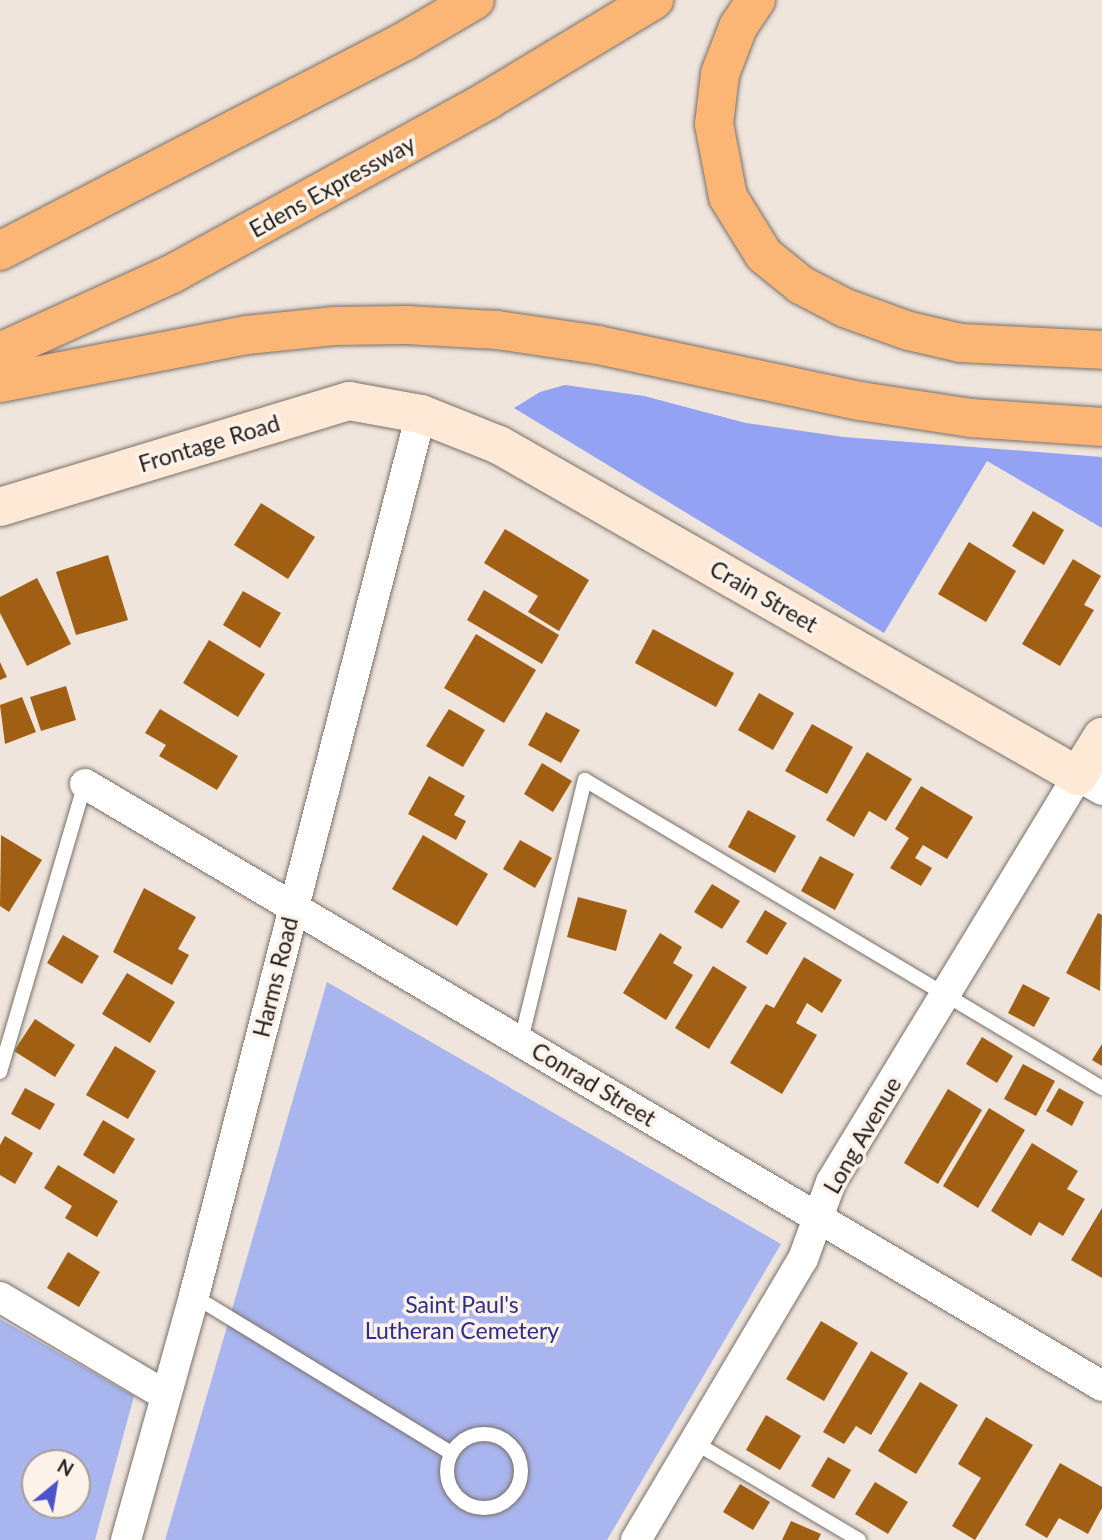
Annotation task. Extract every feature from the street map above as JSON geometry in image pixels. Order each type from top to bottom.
[{"type":"highway","points":[[0,251],[405,41],[475,0]]},
{"type":"highway","name":"Edens Expressway","points":[[0,352],[172,274],[488,100],[654,0]]},
{"type":"highway","points":[[756,0],[738,27],[720,74],[714,124],[728,197],[764,255],[801,285],[845,308],[909,331],[961,343],[1102,350]]},
{"type":"highway","points":[[0,383],[247,335],[334,326],[407,325],[497,330],[598,345],[860,401],[971,418],[1102,427]]},
{"type":"street","name":"Frontage Road","points":[[0,507],[349,401],[421,414]]},
{"type":"street","name":"Crain Street","points":[[421,414],[499,445],[1090,783]]},
{"type":"street","name":"Harms Road","points":[[125,1540],[194,1296],[421,414]]},
{"type":"street","name":"Long Avenue","points":[[636,1540],[803,1259],[831,1182],[945,995],[1090,783],[1102,737]]},
{"type":"street","name":"Conrad Street","points":[[85,783],[1102,1386]]},
{"type":"street","points":[[0,1297],[165,1395]]},
{"type":"lane","points":[[522,1040],[584,780],[1102,1088]]},
{"type":"lane","points":[[0,1072],[85,783]]},
{"type":"lane","points":[[194,1296],[451,1452]]},
{"type":"lane","points":[[492,1434],[503,1439],[519,1457],[522,1469],[515,1492],[495,1507],[470,1506],[459,1499],[446,1477],[451,1452],[468,1437],[492,1434]]},
{"type":"lane","points":[[694,1443],[859,1540]]},
{"type":"green space","name":"Saint Paul's Lutheran Cemetery","points":[[327,982],[781,1244],[607,1540],[165,1540]]},
{"type":"green space","points":[[0,1319],[134,1396],[95,1540],[0,1540]]},
{"type":"shaded area","points":[[565,385],[644,396],[746,423],[844,437],[1102,457],[1102,528],[987,461],[884,633],[514,408],[540,392]]},
{"type":"building","points":[[261,503],[315,537],[288,579],[234,545]]},
{"type":"building","points":[[1033,511],[1064,530],[1044,565],[1012,546]]},
{"type":"building","points":[[505,529],[589,580],[559,631],[528,612],[538,596],[484,563]]},
{"type":"building","points":[[969,542],[1016,571],[986,622],[938,594]]},
{"type":"building","points":[[108,555],[128,620],[76,635],[56,572]]},
{"type":"building","points":[[1073,559],[1101,576],[1084,605],[1094,610],[1060,666],[1022,644]]},
{"type":"building","points":[[37,578],[71,644],[27,666],[0,613],[0,597]]},
{"type":"building","points":[[484,590],[559,635],[542,664],[467,620]]},
{"type":"building","points":[[243,591],[281,613],[260,648],[223,625]]},
{"type":"building","points":[[653,629],[734,673],[716,707],[635,663]]},
{"type":"building","points":[[476,634],[536,670],[504,723],[444,688]]},
{"type":"building","points":[[209,640],[265,674],[238,717],[183,683]]},
{"type":"building","points":[[0,662],[7,677],[0,680]]},
{"type":"building","points":[[66,686],[76,720],[41,731],[30,697]]},
{"type":"building","points":[[759,693],[794,713],[773,750],[738,730]]},
{"type":"building","points":[[22,697],[36,732],[5,744],[0,705]]},
{"type":"building","points":[[160,709],[238,756],[217,790],[159,756],[166,745],[145,733]]},
{"type":"building","points":[[449,709],[485,730],[463,767],[426,746]]},
{"type":"building","points":[[546,712],[580,730],[561,763],[528,745]]},
{"type":"building","points":[[812,724],[853,747],[827,794],[785,771]]},
{"type":"building","points":[[867,752],[912,779],[886,821],[869,811],[854,837],[826,820]]},
{"type":"building","points":[[542,763],[572,781],[553,812],[524,794]]},
{"type":"building","points":[[429,776],[465,796],[454,815],[466,821],[456,840],[408,814]]},
{"type":"building","points":[[921,786],[973,817],[947,859],[923,845],[915,858],[932,868],[921,886],[890,868],[909,838],[895,829]]},
{"type":"building","points":[[748,810],[796,836],[775,873],[728,847]]},
{"type":"building","points":[[1,835],[42,860],[9,912],[0,906]]},
{"type":"building","points":[[423,835],[488,874],[457,926],[392,889]]},
{"type":"building","points":[[520,840],[552,858],[535,888],[503,869]]},
{"type":"building","points":[[820,856],[854,874],[835,910],[801,891]]},
{"type":"building","points":[[712,884],[740,901],[722,929],[694,912]]},
{"type":"building","points":[[144,888],[196,917],[178,949],[189,955],[172,985],[113,952]]},
{"type":"building","points":[[578,897],[627,910],[616,951],[567,937]]},
{"type":"building","points":[[765,910],[787,923],[767,955],[746,942]]},
{"type":"building","points":[[1098,913],[1102,915],[1100,991],[1066,973]]},
{"type":"building","points":[[660,933],[682,947],[673,963],[693,975],[666,1020],[623,993]]},
{"type":"building","points":[[63,935],[99,956],[82,984],[47,963]]},
{"type":"building","points":[[804,957],[842,980],[822,1013],[807,1003],[796,1023],[817,1035],[782,1094],[730,1063],[766,1004],[774,1008]]},
{"type":"building","points":[[713,966],[747,987],[709,1049],[675,1028]]},
{"type":"building","points":[[127,973],[175,1002],[150,1043],[102,1014]]},
{"type":"building","points":[[1023,984],[1050,998],[1034,1027],[1008,1013]]},
{"type":"building","points":[[35,1019],[75,1045],[55,1077],[14,1051]]},
{"type":"building","points":[[982,1037],[1013,1056],[997,1083],[966,1064]]},
{"type":"building","points":[[1102,1044],[1102,1066],[1092,1060]]},
{"type":"building","points":[[115,1046],[156,1071],[128,1119],[86,1095]]},
{"type":"building","points":[[1023,1064],[1055,1081],[1036,1116],[1004,1099]]},
{"type":"building","points":[[25,1088],[55,1104],[40,1130],[11,1114]]},
{"type":"building","points":[[1059,1088],[1084,1102],[1072,1126],[1046,1111]]},
{"type":"building","points":[[948,1089],[982,1110],[938,1184],[904,1163]]},
{"type":"building","points":[[989,1108],[1025,1130],[978,1208],[943,1186]]},
{"type":"building","points":[[103,1120],[135,1139],[114,1174],[83,1155]]},
{"type":"building","points":[[5,1136],[33,1153],[15,1184],[0,1175],[0,1145]]},
{"type":"building","points":[[1032,1143],[1078,1171],[1067,1189],[1085,1199],[1063,1236],[1039,1222],[1031,1236],[991,1211]]},
{"type":"building","points":[[58,1165],[118,1201],[97,1237],[65,1218],[72,1206],[44,1188]]},
{"type":"building","points":[[1102,1208],[1102,1278],[1071,1260]]},
{"type":"building","points":[[68,1252],[100,1272],[79,1307],[47,1288]]},
{"type":"building","points":[[821,1321],[858,1343],[824,1401],[786,1379]]},
{"type":"building","points":[[871,1351],[908,1373],[871,1435],[856,1426],[844,1444],[823,1432]]},
{"type":"building","points":[[920,1382],[958,1405],[916,1474],[878,1451]]},
{"type":"building","points":[[766,1415],[801,1436],[780,1470],[746,1450]]},
{"type":"building","points":[[986,1417],[1033,1445],[975,1540],[952,1526],[981,1478],[958,1464]]},
{"type":"building","points":[[828,1457],[851,1470],[834,1499],[811,1486]]},
{"type":"building","points":[[1060,1463],[1102,1487],[1102,1508],[1088,1534],[1059,1518],[1047,1538],[1025,1525]]},
{"type":"building","points":[[875,1482],[908,1502],[888,1534],[855,1514]]},
{"type":"building","points":[[740,1484],[770,1502],[753,1530],[723,1512]]},
{"type":"building","points":[[791,1521],[821,1534],[818,1540],[782,1540]]}]
